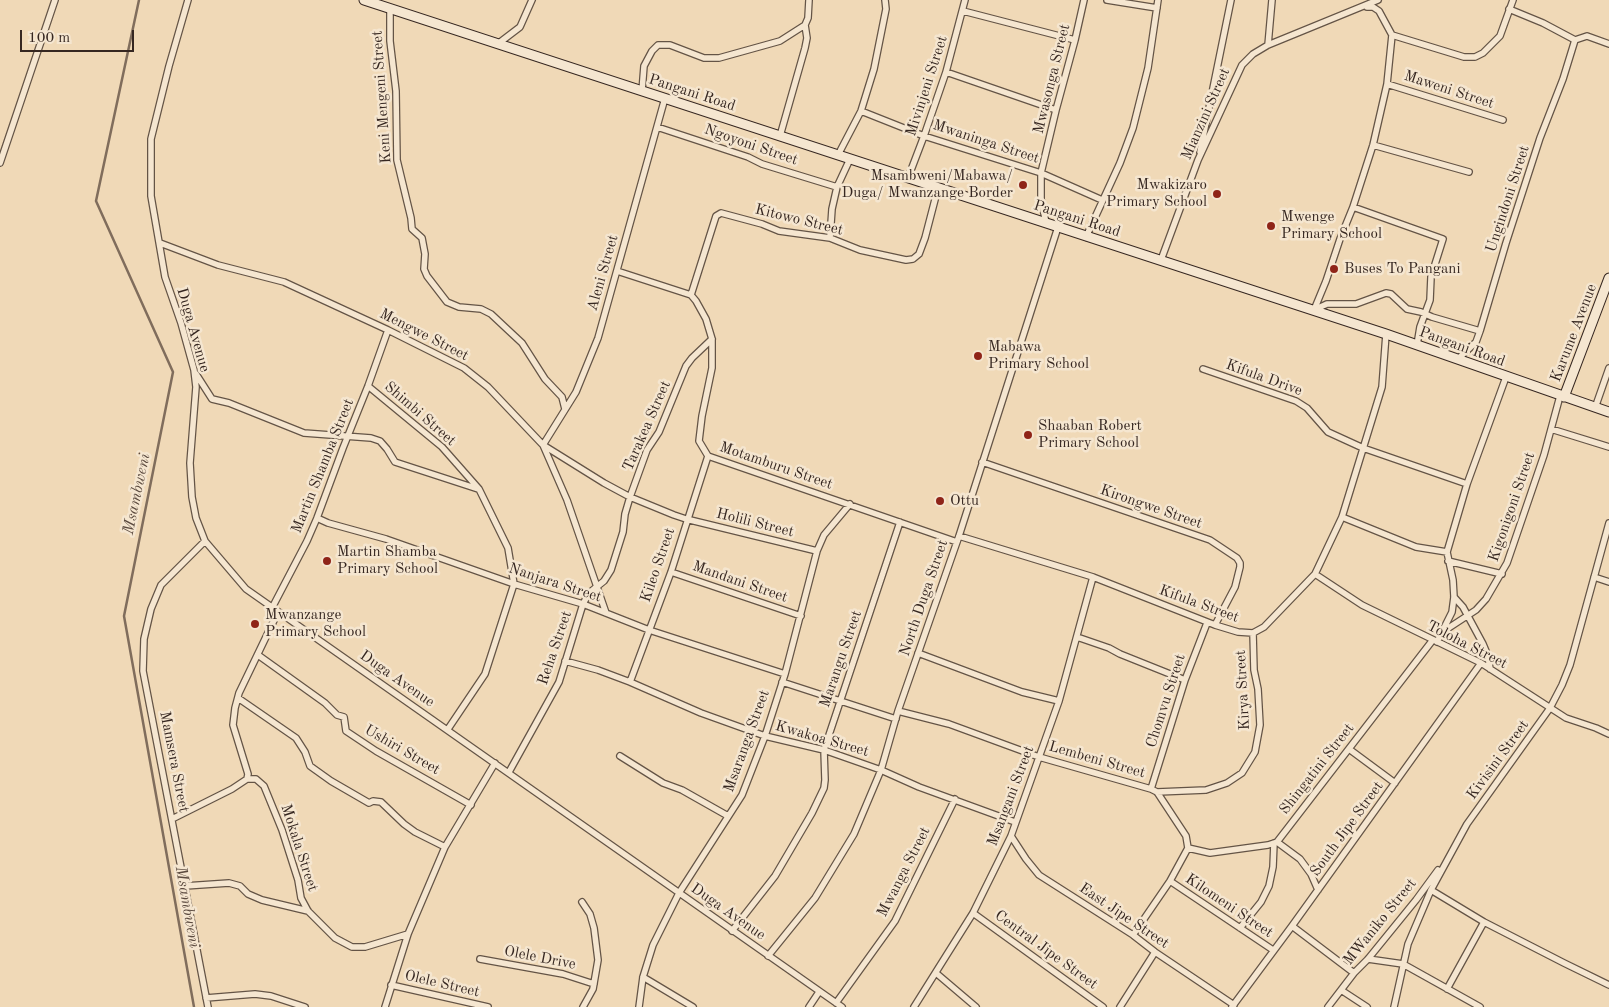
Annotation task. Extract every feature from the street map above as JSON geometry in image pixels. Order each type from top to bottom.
[{"type":"main road","name":"Pangani Road","points":[[364,0],[1314,310],[1609,412]]},
{"type":"main road","name":"Karume Avenue","points":[[1562,397],[1609,278]]},
{"type":"street","points":[[0,163],[55,0]]},
{"type":"street","name":"Duga Avenue","points":[[188,0],[151,139],[151,196],[164,277],[181,323],[194,370],[196,387],[190,463],[196,518],[205,541],[246,589],[842,1007]]},
{"type":"street","points":[[500,43],[520,27],[532,0]]},
{"type":"street","points":[[780,136],[805,48],[807,38],[805,25],[808,18],[809,0]]},
{"type":"street","points":[[838,155],[861,110],[874,69],[886,9],[885,0]]},
{"type":"street","points":[[886,9],[891,0]]},
{"type":"street","name":"Mivinjeni Street","points":[[908,178],[946,72],[965,0]]},
{"type":"street","name":"Mwasonga Street","points":[[1046,223],[1041,200],[1041,173],[1084,0]]},
{"type":"street","points":[[1107,0],[1157,8]]},
{"type":"street","points":[[1086,237],[1120,163],[1133,128],[1148,68],[1158,0]]},
{"type":"street","points":[[1198,160],[1231,0]]},
{"type":"street","points":[[1268,45],[1272,0]]},
{"type":"street","name":"Mianzini Street","points":[[1161,260],[1198,160],[1242,65],[1252,54],[1268,45],[1365,7],[1378,0]]},
{"type":"street","points":[[1392,35],[1464,57],[1475,57],[1483,53],[1500,36],[1513,0]]},
{"type":"street","points":[[1314,310],[1353,207],[1372,145],[1387,84],[1392,35],[1379,11],[1373,7],[1365,7]]},
{"type":"street","name":"Keni Mengeni Street","points":[[390,8],[390,42],[396,91],[397,160],[408,204],[412,230],[422,238],[425,254],[424,269],[427,276],[447,302],[459,307],[481,309],[491,314],[522,343],[545,379],[562,397],[566,409]]},
{"type":"street","points":[[1509,9],[1543,23],[1575,40],[1587,36],[1609,44]]},
{"type":"street","points":[[963,11],[1075,40]]},
{"type":"street","points":[[642,91],[644,66],[652,51],[658,46],[670,45],[704,58],[719,58],[780,41],[805,25]]},
{"type":"street","name":"Ungindoni Street","points":[[1458,359],[1476,342],[1540,138],[1560,88],[1575,40]]},
{"type":"street","points":[[946,72],[1056,110]]},
{"type":"street","name":"Maweni Street","points":[[1387,84],[1503,120]]},
{"type":"street","name":"Aleni Street","points":[[543,445],[576,392],[598,338],[665,98]]},
{"type":"street","name":"Mwaninga Street","points":[[861,110],[924,136],[1041,173],[1102,200]]},
{"type":"street","name":"Ngoyoni Street","points":[[657,127],[748,157],[762,164],[837,187]]},
{"type":"street","points":[[1372,145],[1469,172]]},
{"type":"street","points":[[830,238],[832,209],[837,187],[850,159]]},
{"type":"street","name":"Kitowo Street","points":[[691,295],[716,216],[721,213],[779,231],[830,238],[860,250],[897,259],[913,259],[919,254],[926,238],[938,188]]},
{"type":"street","points":[[1353,207],[1443,239],[1431,277],[1430,300],[1424,313],[1417,345]]},
{"type":"street","name":"North Duga Street","points":[[768,956],[815,898],[854,834],[881,770],[898,710],[958,539],[1058,227]]},
{"type":"street","name":"Mengwe Street","points":[[160,243],[218,265],[284,282],[388,330],[464,368],[488,387],[543,445],[567,500],[606,613]]},
{"type":"street","points":[[617,271],[691,295]]},
{"type":"street","points":[[1314,310],[1327,304],[1356,304],[1386,293],[1390,294],[1407,309],[1480,331]]},
{"type":"street","name":"Motamburu Street","points":[[691,295],[706,319],[712,339],[712,368],[699,441],[708,456],[900,522],[958,539]]},
{"type":"street","name":"Martin Shamba Street","points":[[272,608],[317,518],[388,330]]},
{"type":"street","name":"Kifula Street","points":[[958,539],[1093,577],[1207,623],[1238,632],[1253,633],[1264,627],[1315,574],[1342,517],[1382,387],[1386,334]]},
{"type":"street","name":"Tarakea Street","points":[[598,586],[611,570],[624,532],[625,514],[630,497],[647,450],[659,432],[686,366],[712,339]]},
{"type":"street","points":[[1595,408],[1609,368]]},
{"type":"street","name":"Kifula Drive","points":[[1203,369],[1296,401],[1307,408],[1328,432],[1363,448],[1467,484]]},
{"type":"street","points":[[194,370],[212,399],[304,433],[371,438],[380,441],[395,462],[479,489]]},
{"type":"street","name":"Shingatini Street","points":[[1276,842],[1443,632],[1452,612],[1454,597],[1453,580],[1447,552],[1467,484],[1506,377]]},
{"type":"street","name":"Shimbi Street","points":[[368,386],[442,447],[479,489],[508,548],[514,584],[485,674],[448,729]]},
{"type":"street","name":"Kigonigoni Street","points":[[1443,632],[1469,616],[1486,599],[1502,574],[1524,515],[1562,397]]},
{"type":"street","points":[[1552,429],[1609,447]]},
{"type":"street","name":"Holili Street","points":[[543,445],[630,497],[686,519],[817,551]]},
{"type":"street","name":"Kileo Street","points":[[630,682],[671,572],[686,519],[708,456]]},
{"type":"street","name":"Kirongwe Street","points":[[982,462],[1210,540],[1237,558],[1240,568],[1235,587],[1214,625]]},
{"type":"street","name":"Msaranga Street","points":[[639,1007],[643,977],[653,945],[679,893],[742,795],[765,736],[785,674],[817,551],[824,535],[850,504]]},
{"type":"street","points":[[1342,517],[1416,547],[1447,552]]},
{"type":"street","name":"Nanjara Street","points":[[317,518],[328,523],[386,539],[514,584],[583,604],[649,630],[785,674]]},
{"type":"street","name":"Marangu Street","points":[[732,931],[775,876],[812,813],[824,788],[824,750],[900,522]]},
{"type":"street","name":"Kivisini Street","points":[[1394,1007],[1408,944],[1431,890],[1451,852],[1488,794],[1550,708],[1570,665],[1609,523]]},
{"type":"street","name":"Mamsera Street","points":[[205,541],[161,586],[151,608],[144,639],[143,671],[208,1007]]},
{"type":"street","points":[[1448,561],[1502,574]]},
{"type":"street","name":"Mandani Street","points":[[671,572],[801,616]]},
{"type":"street","name":"Toloha Street","points":[[1315,574],[1362,605],[1480,663],[1566,718],[1609,734]]},
{"type":"street","name":"Msangani Street","points":[[914,1007],[973,913],[1011,836],[1059,701],[1093,577]]},
{"type":"street","points":[[1594,577],[1609,582]]},
{"type":"street","name":"Reha Street","points":[[508,772],[554,694],[583,604],[589,594],[598,586]]},
{"type":"street","points":[[1454,597],[1469,616],[1488,656],[1490,669]]},
{"type":"street","points":[[172,819],[232,789],[247,779],[248,774],[233,725],[238,698],[278,612]]},
{"type":"street","name":"Chomvu Street","points":[[1154,790],[1184,680],[1207,623]]},
{"type":"street","name":"Kirya Street","points":[[1154,790],[1206,790],[1227,783],[1242,772],[1255,752],[1260,725],[1258,689],[1254,670],[1253,633]]},
{"type":"street","points":[[1077,637],[1109,648],[1184,680]]},
{"type":"street","points":[[918,653],[1022,692],[1059,701]]},
{"type":"street","name":"Ushiri Street","points":[[258,655],[325,703],[337,715],[344,717],[346,731],[376,751],[471,805]]},
{"type":"street","name":"Kwakoa Street","points":[[565,661],[598,670],[701,713],[765,736],[824,750],[881,770],[919,787],[1015,822]]},
{"type":"street","name":"South Jipe Street","points":[[1233,1006],[1480,663]]},
{"type":"street","points":[[782,682],[896,719]]},
{"type":"street","points":[[238,698],[296,738],[305,752],[310,766],[369,803],[373,800],[381,802],[415,832],[446,847]]},
{"type":"street","name":"Lembeni Street","points":[[898,710],[949,724],[1039,757],[1154,790],[1186,836],[1188,848]]},
{"type":"street","points":[[1349,748],[1395,783]]},
{"type":"street","points":[[620,756],[664,783],[682,790],[728,816]]},
{"type":"street","points":[[385,1007],[408,934],[446,847],[495,763]]},
{"type":"street","name":"Mokala Street","points":[[247,779],[256,779],[264,786],[282,830],[298,880],[301,898],[308,911],[335,938],[352,947],[365,947],[408,934]]},
{"type":"street","name":"Mwanga Street","points":[[836,1002],[896,921],[954,799]]},
{"type":"street","name":"East Jipe Street","points":[[1011,836],[1039,875],[1134,935],[1154,952],[1233,1006]]},
{"type":"street","points":[[1240,928],[1261,902],[1269,886],[1276,842]]},
{"type":"street","points":[[1134,935],[1170,881],[1188,848],[1210,853],[1276,842],[1300,859],[1311,874],[1318,890]]},
{"type":"street","name":"MWaniko Street","points":[[1328,1007],[1354,973],[1368,959],[1416,900],[1451,852]]},
{"type":"street","name":"Kilomeni Street","points":[[1170,881],[1274,950]]},
{"type":"street","points":[[185,886],[229,883],[240,886],[248,894],[262,900],[308,911]]},
{"type":"street","points":[[1431,890],[1484,922],[1609,985]]},
{"type":"street","points":[[582,902],[590,914],[594,928],[598,960],[593,989],[583,1007]]},
{"type":"street","name":"Central Jipe Street","points":[[973,913],[1103,1007]]},
{"type":"street","points":[[1447,989],[1484,922]]},
{"type":"street","points":[[1292,926],[1354,973]]},
{"type":"street","points":[[1120,1007],[1154,952]]},
{"type":"street","points":[[1368,959],[1403,964],[1480,1007]]},
{"type":"street","name":"Olele Drive","points":[[480,960],[563,974],[594,984]]},
{"type":"street","points":[[936,973],[976,1007]]},
{"type":"street","points":[[643,977],[693,1007]]},
{"type":"street","name":"Olele Street","points":[[391,985],[488,1007]]},
{"type":"street","points":[[1341,990],[1366,1007]]},
{"type":"street","points":[[809,1007],[819,992]]},
{"type":"street","points":[[206,998],[255,994],[271,996],[305,1007]]},
{"type":"waterway","name":"Msambweni","points":[[139,0],[96,201],[173,372],[124,616],[194,1007]]},
{"type":"place","name":"Msambweni/Mabawa/ Duga/ Mwanzange Border","points":[[1023,185]]},
{"type":"place","name":"Mwakizaro Primary School","points":[[1217,194]]},
{"type":"place","name":"Mwenge Primary School","points":[[1271,226]]},
{"type":"place","name":"Buses To Pangani","points":[[1334,269]]},
{"type":"place","name":"Mabawa Primary School","points":[[978,356]]},
{"type":"place","name":"Shaaban Robert Primary School","points":[[1028,435]]},
{"type":"place","name":"Ottu","points":[[940,501]]},
{"type":"place","name":"Martin Shamba Primary School","points":[[327,561]]},
{"type":"place","name":"Mwanzange Primary School","points":[[255,624]]}]
